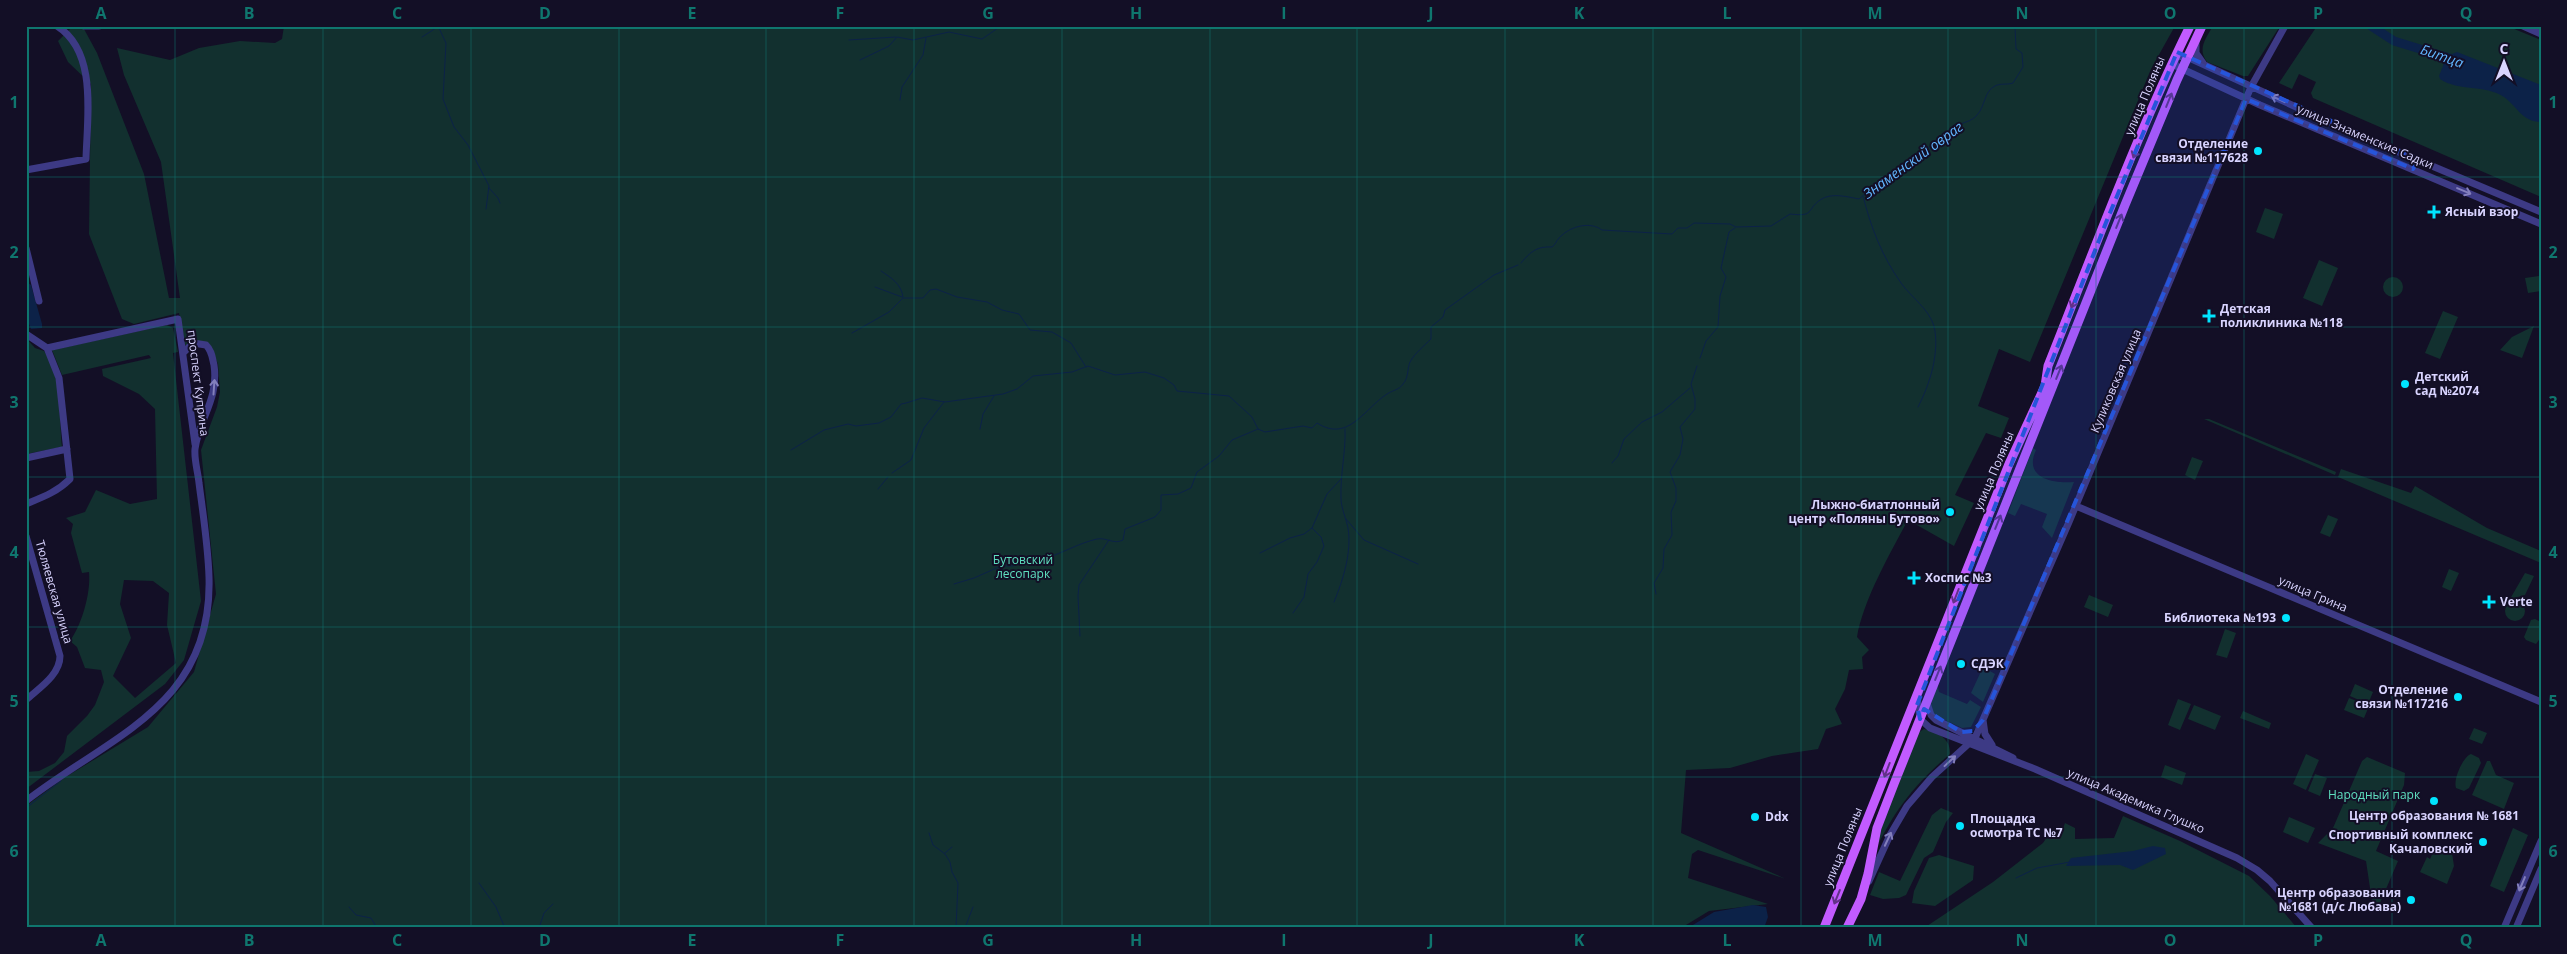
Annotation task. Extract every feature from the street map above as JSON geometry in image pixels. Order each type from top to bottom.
[{"type":"main road","name":"улица Поляны","points":[[1824,928],[2009,464],[2045,386],[2048,366],[2107,220],[2175,57],[2190,26]]},
{"type":"main road","name":"улица Поляны","points":[[1847,928],[1861,899],[1877,828],[1914,732],[2177,80],[2202,26]]},
{"type":"street","points":[[26,170],[86,159],[87,94],[81,56],[72,38],[57,26]]},
{"type":"street","points":[[84,26],[99,26]]},
{"type":"street","name":"Куликовская улица","points":[[1861,899],[1890,835],[1907,806],[1932,777],[1975,738],[2076,506],[2251,87],[2285,26]]},
{"type":"street","points":[[2523,26],[2541,34]]},
{"type":"street","points":[[2196,40],[2196,53],[2205,65]]},
{"type":"street","points":[[2182,69],[2175,65],[2175,57],[2180,55],[2187,57]]},
{"type":"street","name":"улица Знаменские Садки","points":[[2187,57],[2251,87],[2541,212]]},
{"type":"street","name":"улица Знаменские Садки","points":[[2182,69],[2246,99],[2541,224]]},
{"type":"street","points":[[2177,80],[2198,76]]},
{"type":"street","points":[[2413,169],[2419,164],[2430,165]]},
{"type":"street","points":[[26,248],[39,301]]},
{"type":"street","name":"проспект Куприна","points":[[26,801],[146,719],[172,692],[192,658],[205,618],[209,580],[178,319],[47,348]]},
{"type":"street","points":[[26,334],[47,348],[59,378],[70,479],[62,487],[48,495],[26,504]]},
{"type":"street","points":[[183,353],[193,343],[204,344],[211,351],[214,369],[214,394],[195,450]]},
{"type":"street","points":[[26,458],[67,450]]},
{"type":"street","name":"улица Грина","points":[[2076,506],[2541,702]]},
{"type":"street","name":"Тюляевская улица","points":[[26,536],[60,656],[60,664],[53,675],[26,700]]},
{"type":"street","points":[[1917,696],[1920,719]]},
{"type":"street","points":[[1927,701],[1931,716],[1936,720],[1993,746],[2024,765]]},
{"type":"street","points":[[1905,725],[1920,719],[1936,720]]},
{"type":"street","name":"улица Академика Глушко","points":[[1920,719],[1930,728],[2024,765],[2188,835],[2257,870],[2278,889],[2312,928]]},
{"type":"street","points":[[1961,732],[1973,731],[1983,720]]},
{"type":"street","points":[[1983,720],[1985,734],[1993,746]]},
{"type":"street","points":[[1914,732],[1921,728],[1930,728]]},
{"type":"street","points":[[1961,732],[1967,744]]},
{"type":"street","points":[[2504,928],[2541,840]]},
{"type":"street","points":[[2516,928],[2541,869]]},
{"type":"highlighted area","points":[[2177,52],[2430,165],[2416,164],[2413,169],[2246,99],[1983,720],[1973,731],[1961,732],[1924,709],[1920,719],[1917,705],[2107,220]]},
{"type":"green space","name":"Бутовский лесопарк","points":[[284,26],[2175,26],[2151,69],[2030,362],[1999,349],[1978,406],[2009,418],[2001,438],[1986,433],[1955,495],[1974,503],[1954,546],[1908,520],[1878,577],[1865,608],[1857,637],[1869,650],[1862,657],[1863,669],[1849,670],[1845,689],[1835,709],[1842,724],[1826,729],[1818,749],[1772,756],[1730,768],[1686,770],[1681,833],[1786,879],[1698,850],[1692,854],[1688,878],[1768,904],[1709,911],[1681,928],[26,928],[26,806],[64,778],[148,727],[194,672],[216,594],[201,450],[217,407],[220,392],[218,364],[211,348],[185,345],[179,313],[134,324],[122,319],[89,234],[91,84],[68,62],[58,41],[71,28],[84,29],[97,53],[144,174],[169,298],[180,298],[161,162],[124,75],[117,48],[170,60],[199,48],[240,41],[275,43],[282,39]]},
{"type":"green space","points":[[2213,26],[2280,26],[2248,76],[2243,76],[2207,62],[2204,57],[2204,44]]},
{"type":"green space","points":[[2317,26],[2507,26],[2541,40],[2541,197],[2313,98],[2311,93],[2316,82],[2299,74],[2292,89],[2279,83]]},
{"type":"green space","points":[[2265,208],[2283,214],[2274,239],[2256,232]]},
{"type":"green space","points":[[2319,260],[2338,268],[2322,306],[2303,298]]},
{"type":"green space","points":[[2539,276],[2541,291],[2528,293],[2525,278]]},
{"type":"green space","points":[[2393,277],[2400,280],[2403,287],[2400,294],[2393,297],[2386,294],[2383,287],[2386,280]]},
{"type":"green space","points":[[2443,311],[2458,317],[2440,359],[2425,353]]},
{"type":"green space","points":[[167,325],[173,328],[178,352],[173,353],[201,601],[184,660],[165,684],[26,789],[26,772],[39,771],[55,763],[64,752],[67,736],[95,705],[104,682],[101,670],[85,668],[77,647],[70,641],[85,608],[89,589],[89,572],[82,573],[71,533],[73,524],[66,518],[85,512],[96,490],[130,504],[157,499],[155,409],[139,394],[103,376],[102,369],[151,358],[149,355],[62,375],[52,350]],"holes":[[[124,580],[153,581],[169,593],[167,625],[176,663],[135,698],[113,676],[131,638],[120,604]]]},
{"type":"green space","points":[[2534,326],[2522,358],[2500,350],[2512,337]]},
{"type":"green space","points":[[26,338],[35,348],[44,351],[54,371],[59,397],[62,447],[26,454]]},
{"type":"green space","points":[[2204,419],[2209,419],[2336,472],[2335,475]]},
{"type":"green space","points":[[2033,448],[2036,450],[2033,459],[2037,473],[2042,477],[2057,482],[2074,482],[2052,538],[2042,527],[2047,514],[2021,504],[2015,516],[2008,513]]},
{"type":"green space","points":[[2192,457],[2203,461],[2195,480],[2185,475]]},
{"type":"green space","points":[[2341,469],[2411,493],[2415,486],[2487,528],[2541,551],[2541,563],[2338,477]]},
{"type":"green space","points":[[2328,515],[2338,519],[2330,537],[2320,533]]},
{"type":"green space","points":[[2449,569],[2459,573],[2451,591],[2442,587]]},
{"type":"green space","points":[[2525,573],[2534,576],[2525,595],[2510,599]]},
{"type":"green space","points":[[2089,595],[2113,605],[2108,617],[2084,607]]},
{"type":"green space","points":[[2515,601],[2522,604],[2525,611],[2522,618],[2515,621],[2508,618],[2505,611],[2508,604]]},
{"type":"green space","points":[[2535,619],[2541,622],[2541,637],[2536,644],[2526,640],[2524,637],[2531,620]]},
{"type":"green space","points":[[2225,629],[2236,633],[2227,658],[2216,655]]},
{"type":"green space","points":[[1983,667],[1995,674],[1983,702],[1971,693]]},
{"type":"green space","points":[[2355,684],[2373,692],[2368,704],[2350,696]]},
{"type":"green space","points":[[1936,686],[1939,692],[1967,704],[1970,700],[1981,707],[1971,727],[1962,728],[1934,715],[1929,704]]},
{"type":"green space","points":[[2349,698],[2369,706],[2364,718],[2344,710]]},
{"type":"green space","points":[[2178,699],[2191,704],[2180,730],[2168,725]]},
{"type":"green space","points":[[2194,705],[2221,716],[2215,730],[2188,719]]},
{"type":"green space","points":[[2243,711],[2271,723],[2269,729],[2240,718]]},
{"type":"green space","points":[[2474,728],[2487,733],[2482,744],[2469,739]]},
{"type":"green space","points":[[1924,729],[1943,737],[1948,744],[1950,754],[1926,776],[1907,798],[1890,822],[1875,851],[1878,833],[1918,733]]},
{"type":"green space","points":[[2306,754],[2319,760],[2306,790],[2293,784]]},
{"type":"green space","points":[[2471,754],[2479,758],[2481,763],[2469,788],[2464,791],[2456,788],[2455,784],[2462,764]]},
{"type":"green space","name":"Народный парк","points":[[2367,757],[2405,773],[2404,785],[2376,851],[2398,861],[2377,910],[2373,908],[2366,861],[2318,843],[2333,828],[2362,761]]},
{"type":"green space","points":[[2487,761],[2490,761],[2496,775],[2514,783],[2504,809],[2472,795]]},
{"type":"green space","points":[[2165,765],[2186,773],[2182,785],[2161,777]]},
{"type":"green space","points":[[2315,774],[2327,778],[2320,796],[2308,791]]},
{"type":"green space","points":[[1941,808],[1953,813],[1946,822],[1933,852],[1924,858],[1906,895],[1899,898],[1883,899],[1870,895],[1879,872],[1900,881],[1932,815]]},
{"type":"green space","points":[[2123,816],[2180,841],[2249,876],[2270,896],[2297,928],[1924,928],[1993,882],[2043,843],[2047,837],[2060,837],[2065,823],[2075,828],[2075,839],[2114,838]]},
{"type":"green space","points":[[2289,817],[2315,828],[2308,843],[2283,832]]},
{"type":"green space","points":[[2513,828],[2528,835],[2504,892],[2490,886]]},
{"type":"green space","points":[[2436,846],[2452,853],[2454,866],[2447,884],[2420,872],[2427,857],[2430,859]]},
{"type":"green space","points":[[1939,855],[1974,866],[1973,880],[1935,906],[1912,903],[1914,891],[1929,858]]},
{"type":"water","points":[[2457,52],[2541,85],[2541,122],[2524,116],[2509,101],[2497,93],[2455,85],[2440,79],[2439,76],[2447,56]]},
{"type":"water","points":[[27,282],[31,285],[42,328],[31,329],[26,317]]},
{"type":"water","points":[[2153,846],[2165,848],[2166,854],[2133,870],[2120,865],[2066,866],[2071,858],[2133,851]]},
{"type":"water","points":[[1753,905],[1766,907],[1768,917],[1764,928],[1688,928],[1714,912]]},
{"type":"waterway","points":[[438,26],[446,43],[443,99],[454,127],[468,145],[489,186],[486,209]]},
{"type":"waterway","points":[[860,60],[889,46],[897,37],[913,40],[949,32],[982,39],[1001,26]]},
{"type":"waterway","name":"Знаменский овраг","points":[[1521,263],[1534,250],[1552,247],[1569,230],[1580,226],[1592,226],[1602,230],[1672,234],[1678,228],[1687,228],[1694,223],[1730,224],[1736,227],[1771,226],[1790,214],[1807,214],[1820,200],[1829,196],[1859,199],[1957,126],[1975,117],[1980,112],[1991,88],[1997,85],[2013,83],[2023,67],[2022,53],[2016,49],[2015,26]]},
{"type":"waterway","name":"Битца","points":[[2371,26],[2394,41],[2456,60]]},
{"type":"waterway","points":[[422,37],[436,28]]},
{"type":"waterway","points":[[849,40],[896,37]]},
{"type":"waterway","points":[[900,100],[902,87],[923,55],[926,38]]},
{"type":"waterway","points":[[489,188],[500,203]]},
{"type":"waterway","points":[[1863,196],[1874,230],[1888,263],[1901,283],[1928,314],[1934,326],[1936,346],[1933,368],[1918,407]]},
{"type":"waterway","points":[[1700,358],[1706,341],[1718,327],[1720,296],[1726,277],[1721,268],[1729,232],[1735,228]]},
{"type":"waterway","name":"Знаменский овраг","points":[[791,450],[824,430],[848,424],[856,426],[879,423],[891,417],[901,404],[922,398],[945,402],[1003,394],[1017,389],[1033,376],[1072,372],[1088,366],[1115,375],[1145,372],[1164,378],[1174,385],[1177,391],[1229,396],[1252,417],[1258,429],[1265,432],[1303,426],[1312,428],[1317,423],[1328,428],[1338,429],[1347,427],[1379,400],[1401,386],[1406,379],[1410,362],[1431,339],[1431,327],[1443,317],[1445,310],[1494,275],[1518,265]]},
{"type":"waterway","points":[[881,271],[898,284],[903,297]]},
{"type":"waterway","points":[[875,287],[902,297]]},
{"type":"waterway","points":[[852,333],[889,312],[903,298],[923,298],[930,290],[936,289],[957,297],[987,302],[1002,310],[1019,314],[1030,330],[1052,332],[1071,343],[1086,367]]},
{"type":"waterway","points":[[1656,594],[1654,583],[1663,568],[1664,549],[1672,535],[1671,512],[1676,501],[1676,488],[1670,472],[1680,455],[1683,439],[1680,427],[1695,409],[1695,399],[1691,384],[1697,366]]},
{"type":"waterway","points":[[1612,463],[1618,456],[1624,439],[1642,422],[1662,412],[1690,388]]},
{"type":"waterway","points":[[980,429],[983,414],[994,396]]},
{"type":"waterway","points":[[892,473],[911,460],[924,428],[944,402]]},
{"type":"waterway","points":[[954,584],[974,578],[1001,566],[1013,566],[1025,561],[1046,558],[1097,539],[1116,542],[1123,540],[1125,529],[1155,517],[1161,510],[1161,495],[1178,494],[1191,488],[1197,472],[1219,456],[1232,440],[1258,429]]},
{"type":"waterway","points":[[1334,602],[1343,575],[1349,547],[1348,528],[1341,498],[1345,429]]},
{"type":"waterway","points":[[878,489],[888,477]]},
{"type":"waterway","points":[[1293,613],[1304,597],[1308,574],[1317,562],[1324,546],[1321,537],[1312,528],[1327,494],[1341,479]]},
{"type":"waterway","points":[[1346,519],[1364,540],[1418,564]]},
{"type":"waterway","points":[[1260,553],[1290,538],[1304,534],[1312,528]]},
{"type":"waterway","points":[[1080,636],[1079,585],[1109,540]]},
{"type":"waterway","points":[[26,808],[61,781]]},
{"type":"waterway","points":[[929,833],[933,845],[945,854],[950,862],[952,872],[958,883],[956,928]]},
{"type":"waterway","points":[[945,853],[952,847]]},
{"type":"waterway","points":[[2016,878],[2037,868],[2070,862]]},
{"type":"waterway","points":[[479,883],[496,907],[505,928]]},
{"type":"waterway","points":[[539,928],[544,913],[553,904]]},
{"type":"waterway","points":[[349,907],[356,915],[371,918],[377,928]]},
{"type":"waterway","points":[[965,928],[973,907]]},
{"type":"place","name":"Отделение связи №117628","points":[[2258,151]]},
{"type":"place","name":"Ясный взор","points":[[2434,212]]},
{"type":"place","name":"Детская поликлиника №118","points":[[2209,316]]},
{"type":"place","name":"Детский сад №2074","points":[[2405,384]]},
{"type":"place","name":"Лыжно-биатлонный центр «Поляны Бутово»","points":[[1950,512]]},
{"type":"place","name":"Хоспис №3","points":[[1914,578]]},
{"type":"place","name":"Verte","points":[[2489,602]]},
{"type":"place","name":"Библиотека №193","points":[[2286,618]]},
{"type":"place","name":"СДЭК","points":[[1961,664]]},
{"type":"place","name":"Отделение связи №117216","points":[[2458,697]]},
{"type":"place","name":"Центр образования № 1681","points":[[2434,801]]},
{"type":"place","name":"Ddx","points":[[1755,817]]},
{"type":"place","name":"Площадка осмотра ТС №7","points":[[1960,826]]},
{"type":"place","name":"Спортивный комплекс Качаловский","points":[[2483,842]]},
{"type":"place","name":"Центр образования №1681 (д/с Любава)","points":[[2411,900]]}]
